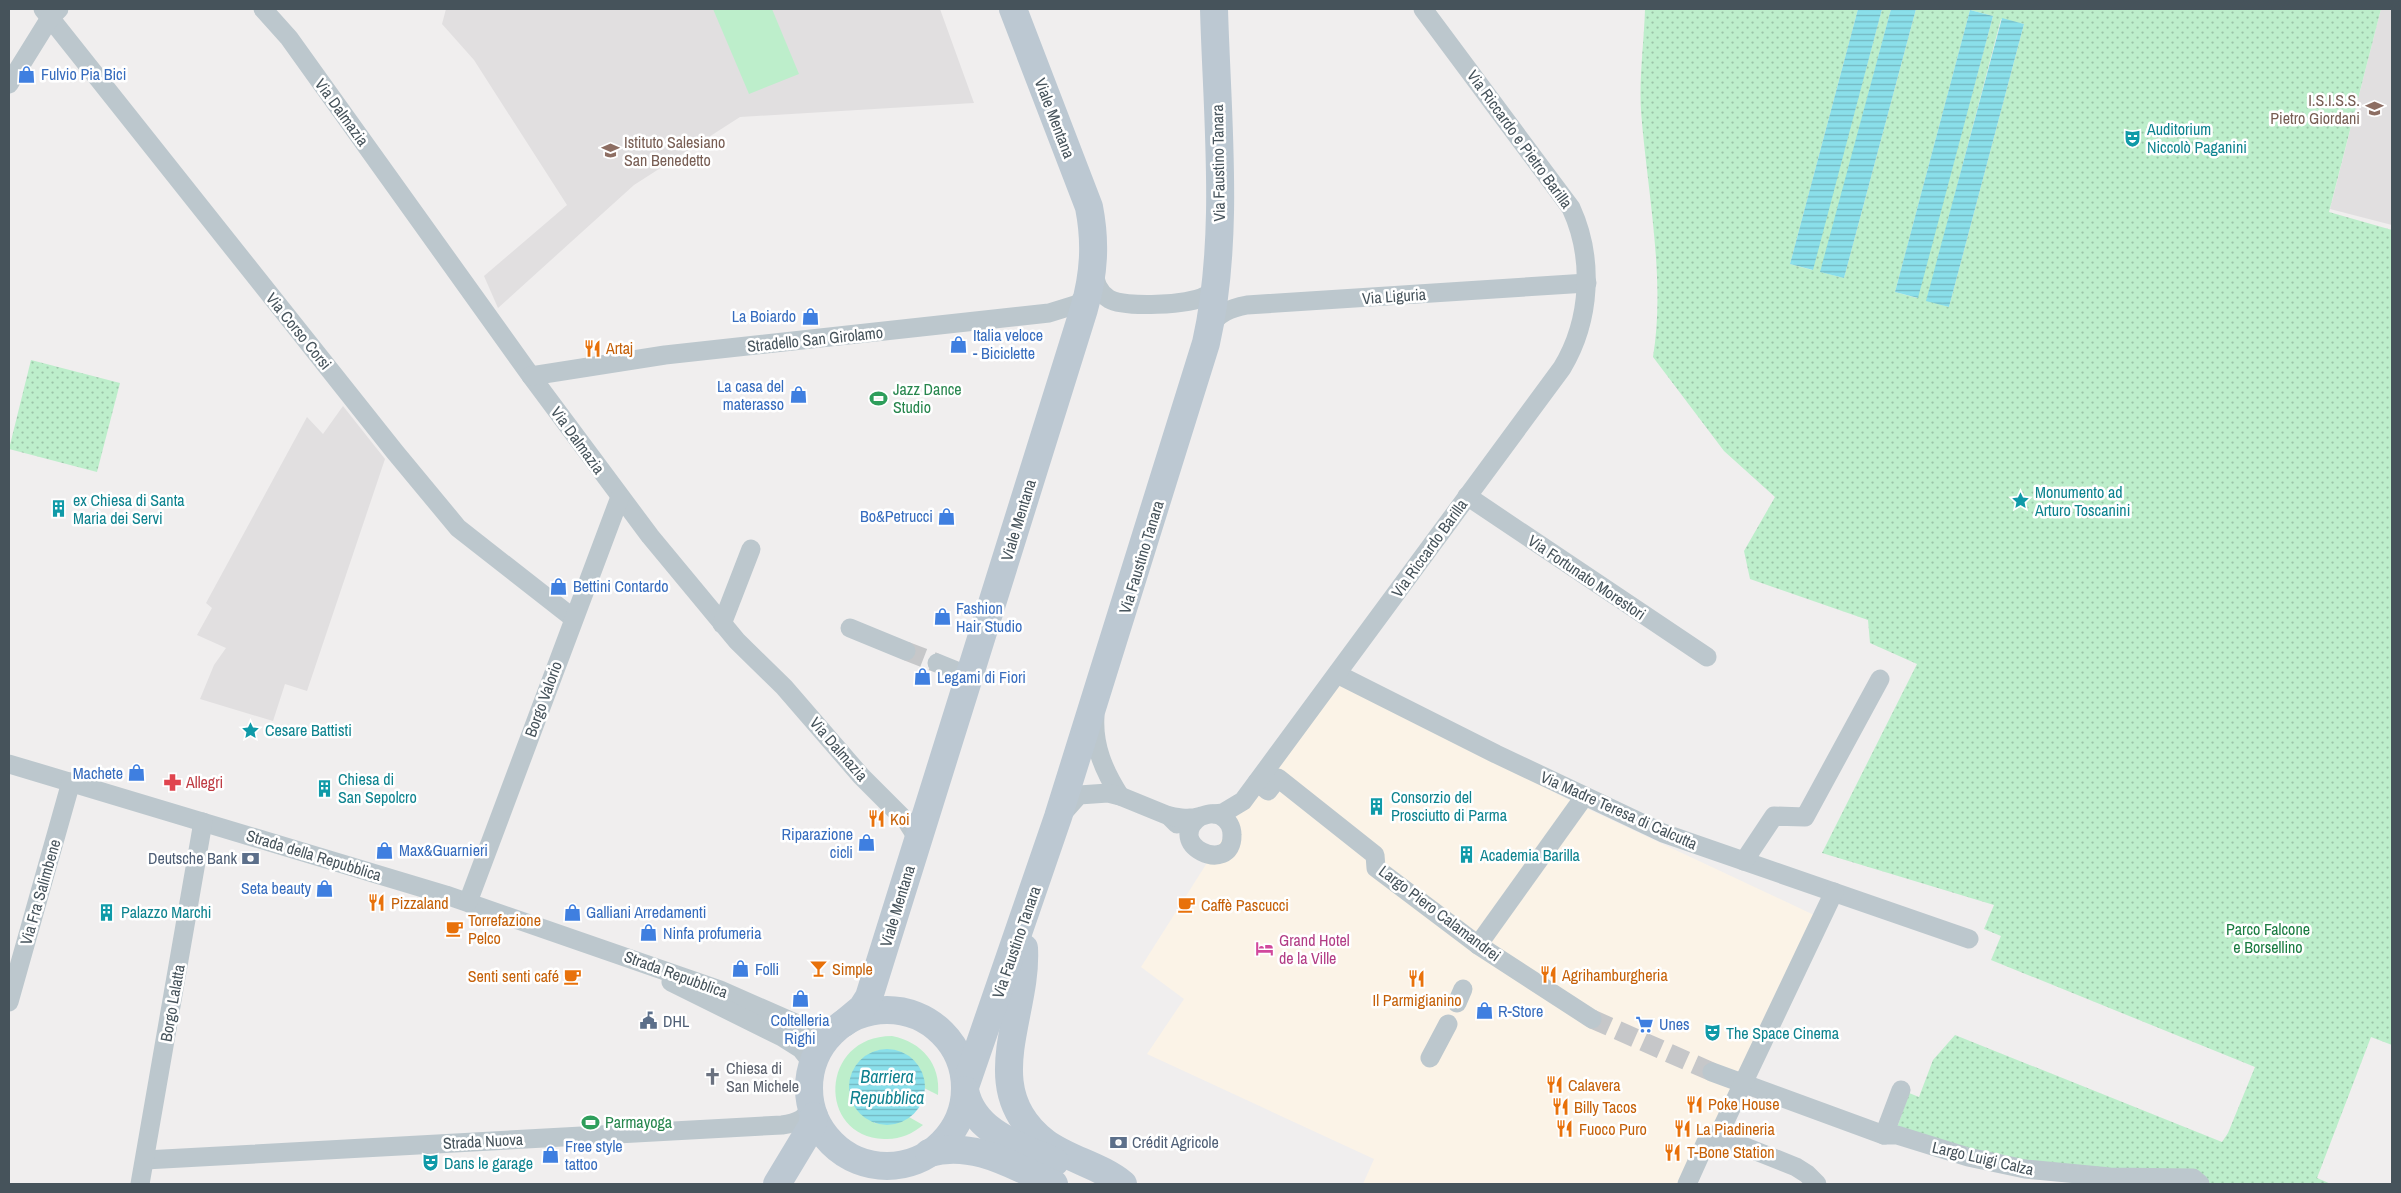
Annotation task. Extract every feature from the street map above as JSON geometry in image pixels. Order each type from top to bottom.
[{"type":"main road","name":"Viale Mentana","points":[[839,1027],[862,1008],[869,997],[1092,278],[1094,232],[1089,207],[1013,9]]},
{"type":"main road","name":"Via Faustino Tanara","points":[[965,1089],[1058,817],[1200,367],[1210,328],[1217,276],[1219,187],[1214,9]]},
{"type":"main road","points":[[1025,916],[1023,928],[1024,970],[1010,1055],[1010,1082],[1014,1102],[1029,1128],[1044,1142],[1123,1184]]},
{"type":"main road","points":[[777,1184],[812,1126],[810,1077],[818,1052],[839,1027],[856,1016],[881,1010],[901,1012],[920,1017],[936,1028],[950,1042],[962,1065],[965,1089],[970,1106],[976,1115],[998,1135],[1101,1184]]},
{"type":"main road","points":[[896,1184],[908,1167],[940,1145],[955,1126],[960,1114],[965,1089]]},
{"type":"main road","points":[[812,1110],[820,1128],[832,1142],[857,1160],[882,1166],[907,1163],[924,1156],[957,1149],[976,1151],[1054,1184]]},
{"type":"street","name":"Via Dalmazia","points":[[263,9],[289,38],[620,497],[722,624],[806,712],[861,776],[907,822],[916,837],[915,850]]},
{"type":"street","name":"Via Riccardo e Pietro Barilla","points":[[1423,9],[1571,208],[1579,226],[1584,245],[1587,283]]},
{"type":"street","points":[[9,84],[51,12]]},
{"type":"street","name":"Via Corso Corsi","points":[[51,12],[458,528],[574,618]]},
{"type":"street","points":[[1092,278],[1103,294],[1114,302],[1128,304],[1192,301],[1210,292],[1217,276]]},
{"type":"street","name":"Stradello San Girolamo","points":[[531,376],[665,355],[1049,313],[1078,304],[1092,278]]},
{"type":"street","name":"Via Liguria","points":[[1210,328],[1215,319],[1228,310],[1247,305],[1587,283]]},
{"type":"street","name":"Via Riccardo Barilla","points":[[1169,816],[1202,854],[1215,856],[1229,846],[1243,801],[1569,356],[1580,325],[1587,283]]},
{"type":"street","name":"Via Fortunato Morestori","points":[[1467,496],[1707,657]]},
{"type":"street","name":"Borgo Valorio","points":[[468,902],[620,497]]},
{"type":"street","points":[[722,624],[751,549]]},
{"type":"street","points":[[850,628],[906,651]]},
{"type":"street","points":[[937,664],[969,676]]},
{"type":"street","name":"Via Madre Teresa di Calcutta","points":[[1337,674],[1584,797],[1663,833],[1969,939]]},
{"type":"street","points":[[1744,861],[1774,816],[1805,817],[1880,679]]},
{"type":"street","points":[[1095,702],[1094,731],[1102,764],[1120,796]]},
{"type":"street","name":"Strada della Repubblica","points":[[9,764],[468,902],[617,953]]},
{"type":"street","name":"Largo Piero Calamandrei","points":[[1257,782],[1268,791],[1278,778],[1375,855],[1376,868],[1478,946],[1592,1018]]},
{"type":"street","name":"Via Fra Salimbene","points":[[9,1002],[12,974],[71,782]]},
{"type":"street","points":[[1058,817],[1079,795],[1108,793],[1169,816],[1192,818],[1208,815],[1227,820],[1232,833]]},
{"type":"street","points":[[1478,946],[1584,797]]},
{"type":"street","name":"Via Riccardo Barilla","points":[[1208,815],[1223,813],[1243,801]]},
{"type":"street","points":[[1192,843],[1191,830],[1195,820],[1208,815]]},
{"type":"street","name":"Borgo Lalatta","points":[[140,1184],[203,822]]},
{"type":"street","points":[[1687,1184],[1706,1142],[1718,1136],[1834,892]]},
{"type":"street","name":"Strada Repubblica","points":[[617,953],[720,990],[813,1030],[839,1027]]},
{"type":"street","name":"Strada Repubblica","points":[[617,953],[698,996],[782,1037],[801,1049],[813,1064]]},
{"type":"street","points":[[1430,1058],[1448,1024]]},
{"type":"street","name":"Largo Luigi Calza","points":[[1712,1072],[1884,1135],[1897,1136],[1968,1157],[2025,1169],[2110,1177],[2193,1178],[2200,1184]]},
{"type":"street","points":[[1884,1135],[1901,1090]]},
{"type":"street","name":"Strada Nuova","points":[[145,1160],[782,1125],[804,1117],[812,1110]]},
{"type":"street","points":[[1718,1136],[1796,1168],[1817,1184]]},
{"type":"street","points":[[1001,1160],[1017,1172],[1024,1184]]},
{"type":"shaded area","name":"Istituto Salesiano San Benedetto","points":[[446,9],[940,9],[974,103],[740,117],[634,185],[498,308],[484,276],[567,205],[474,60],[442,24]]},
{"type":"shaded area","name":"I.S.I.S.S. Pietro Giordani","points":[[2381,9],[2392,9],[2392,225],[2330,209]]},
{"type":"shaded area","points":[[343,406],[385,459],[307,691],[285,684],[273,721],[200,699],[214,665],[226,648],[197,635],[212,608],[206,603],[307,417],[323,434]]},
{"type":"shaded area","points":[[1342,681],[1569,800],[1814,915],[1687,1184],[1363,1184],[1374,1159],[1147,1054],[1184,999],[1141,967],[1243,806]]},
{"type":"green space","points":[[713,9],[772,9],[799,74],[749,94]]},
{"type":"green space","name":"Parco Falcone e Borsellino","points":[[1645,9],[1858,9],[1790,264],[1812,270],[1882,9],[1891,9],[1821,272],[1844,278],[1916,9],[2381,9],[2329,212],[2392,230],[2392,1045],[2371,1037],[2317,1178],[2331,1184],[2090,1184],[1892,1142],[1909,1093],[1919,1097],[1933,1060],[1955,1035],[2222,1142],[2228,1133],[2255,1067],[1991,960],[2001,936],[1984,929],[1994,905],[1822,853],[1917,664],[1870,643],[1868,620],[1750,579],[1744,551],[1775,497],[1724,451],[1653,357],[1657,297],[1656,266],[1641,111]],"holes":[[[1970,10],[1993,16],[1917,298],[1895,292]],[[2001,19],[2024,24],[1949,307],[1927,300]]]},
{"type":"green space","points":[[31,360],[120,383],[97,472],[9,449]]},
{"type":"green space","points":[[892,1036],[912,1043],[927,1056],[933,1064],[936,1074],[938,1095],[924,1088],[920,1070],[909,1058],[894,1051],[876,1051],[874,1123],[893,1124],[909,1117],[923,1125],[905,1136],[884,1139],[862,1134],[847,1122],[838,1106],[836,1087],[840,1068],[851,1052],[868,1040]]},
{"type":"water","points":[[1858,9],[1882,9],[1813,270],[1790,264]]},
{"type":"water","points":[[1891,9],[1916,9],[1844,278],[1820,272]]},
{"type":"water","points":[[1970,10],[1993,16],[1918,298],[1895,292]]},
{"type":"water","points":[[2002,18],[2024,24],[1949,307],[1926,301]]},
{"type":"water","name":"Barriera Repubblica","points":[[887,1049],[901,1052],[914,1060],[922,1073],[925,1087],[922,1101],[914,1114],[901,1122],[887,1125],[873,1122],[860,1114],[852,1101],[849,1087],[852,1073],[860,1060],[873,1052]]},
{"type":"tunnel","points":[[906,651],[937,663]]},
{"type":"tunnel","points":[[1592,1019],[1712,1072]]},
{"type":"place","name":"Fulvio Pia Bici","points":[[27,74]]},
{"type":"place","name":"I.S.I.S.S. Pietro Giordani","points":[[2374,109]]},
{"type":"place","name":"Auditorium Niccolò Paganini","points":[[2133,138]]},
{"type":"place","name":"Istituto Salesiano San Benedetto","points":[[610,151]]},
{"type":"place","name":"La Boiardo","points":[[810,316]]},
{"type":"place","name":"Italia veloce - Biciclette","points":[[959,344]]},
{"type":"place","name":"Artaj","points":[[592,348]]},
{"type":"place","name":"La casa del materasso","points":[[798,395]]},
{"type":"place","name":"Jazz Dance Studio","points":[[879,398]]},
{"type":"place","name":"Monumento ad Arturo Toscanini","points":[[2021,501]]},
{"type":"place","name":"ex Chiesa di Santa Maria dei Servi","points":[[59,509]]},
{"type":"place","name":"Bo&Petrucci","points":[[947,516]]},
{"type":"place","name":"Bettini Contardo","points":[[559,586]]},
{"type":"place","name":"Fashion Hair Studio","points":[[942,617]]},
{"type":"place","name":"Legami di Fiori","points":[[923,677]]},
{"type":"place","name":"Cesare Battisti","points":[[251,730]]},
{"type":"place","name":"Machete","points":[[137,773]]},
{"type":"place","name":"Allegri","points":[[172,782]]},
{"type":"place","name":"Chiesa di San Sepolcro","points":[[324,788]]},
{"type":"place","name":"Consorzio del Prosciutto di Parma","points":[[1377,806]]},
{"type":"place","name":"Koi","points":[[876,819]]},
{"type":"place","name":"Riparazione cicli","points":[[867,843]]},
{"type":"place","name":"Max&Guarnieri","points":[[385,850]]},
{"type":"place","name":"Academia Barilla","points":[[1466,855]]},
{"type":"place","name":"Deutsche Bank","points":[[251,858]]},
{"type":"place","name":"Seta beauty","points":[[325,888]]},
{"type":"place","name":"Pizzaland","points":[[377,903]]},
{"type":"place","name":"Caffè Pascucci","points":[[1187,905]]},
{"type":"place","name":"Palazzo Marchi","points":[[107,912]]},
{"type":"place","name":"Galliani Arredamenti","points":[[572,912]]},
{"type":"place","name":"Torrefazione Pelco","points":[[454,929]]},
{"type":"place","name":"Ninfa profumeria","points":[[649,933]]},
{"type":"place","name":"Grand Hotel de la Ville","points":[[1265,949]]},
{"type":"place","name":"Folli","points":[[741,969]]},
{"type":"place","name":"Simple","points":[[818,969]]},
{"type":"place","name":"Agrihamburgheria","points":[[1548,975]]},
{"type":"place","name":"Senti senti café","points":[[573,976]]},
{"type":"place","name":"Il Parmigianino","points":[[1417,978]]},
{"type":"place","name":"Coltelleria Righi","points":[[800,998]]},
{"type":"place","name":"R-Store","points":[[1484,1011]]},
{"type":"place","name":"DHL","points":[[649,1021]]},
{"type":"place","name":"Unes","points":[[1645,1024]]},
{"type":"place","name":"The Space Cinema","points":[[1712,1033]]},
{"type":"place","name":"Chiesa di San Michele","points":[[712,1077]]},
{"type":"place","name":"Calavera","points":[[1554,1085]]},
{"type":"place","name":"Poke House","points":[[1694,1104]]},
{"type":"place","name":"Billy Tacos","points":[[1560,1107]]},
{"type":"place","name":"Parmayoga","points":[[591,1122]]},
{"type":"place","name":"Fuoco Puro","points":[[1565,1129]]},
{"type":"place","name":"La Piadineria","points":[[1682,1129]]},
{"type":"place","name":"Crédit Agricole","points":[[1118,1142]]},
{"type":"place","name":"T-Bone Station","points":[[1673,1152]]},
{"type":"place","name":"Free style tattoo","points":[[551,1155]]},
{"type":"place","name":"Dans le garage","points":[[430,1163]]}]
